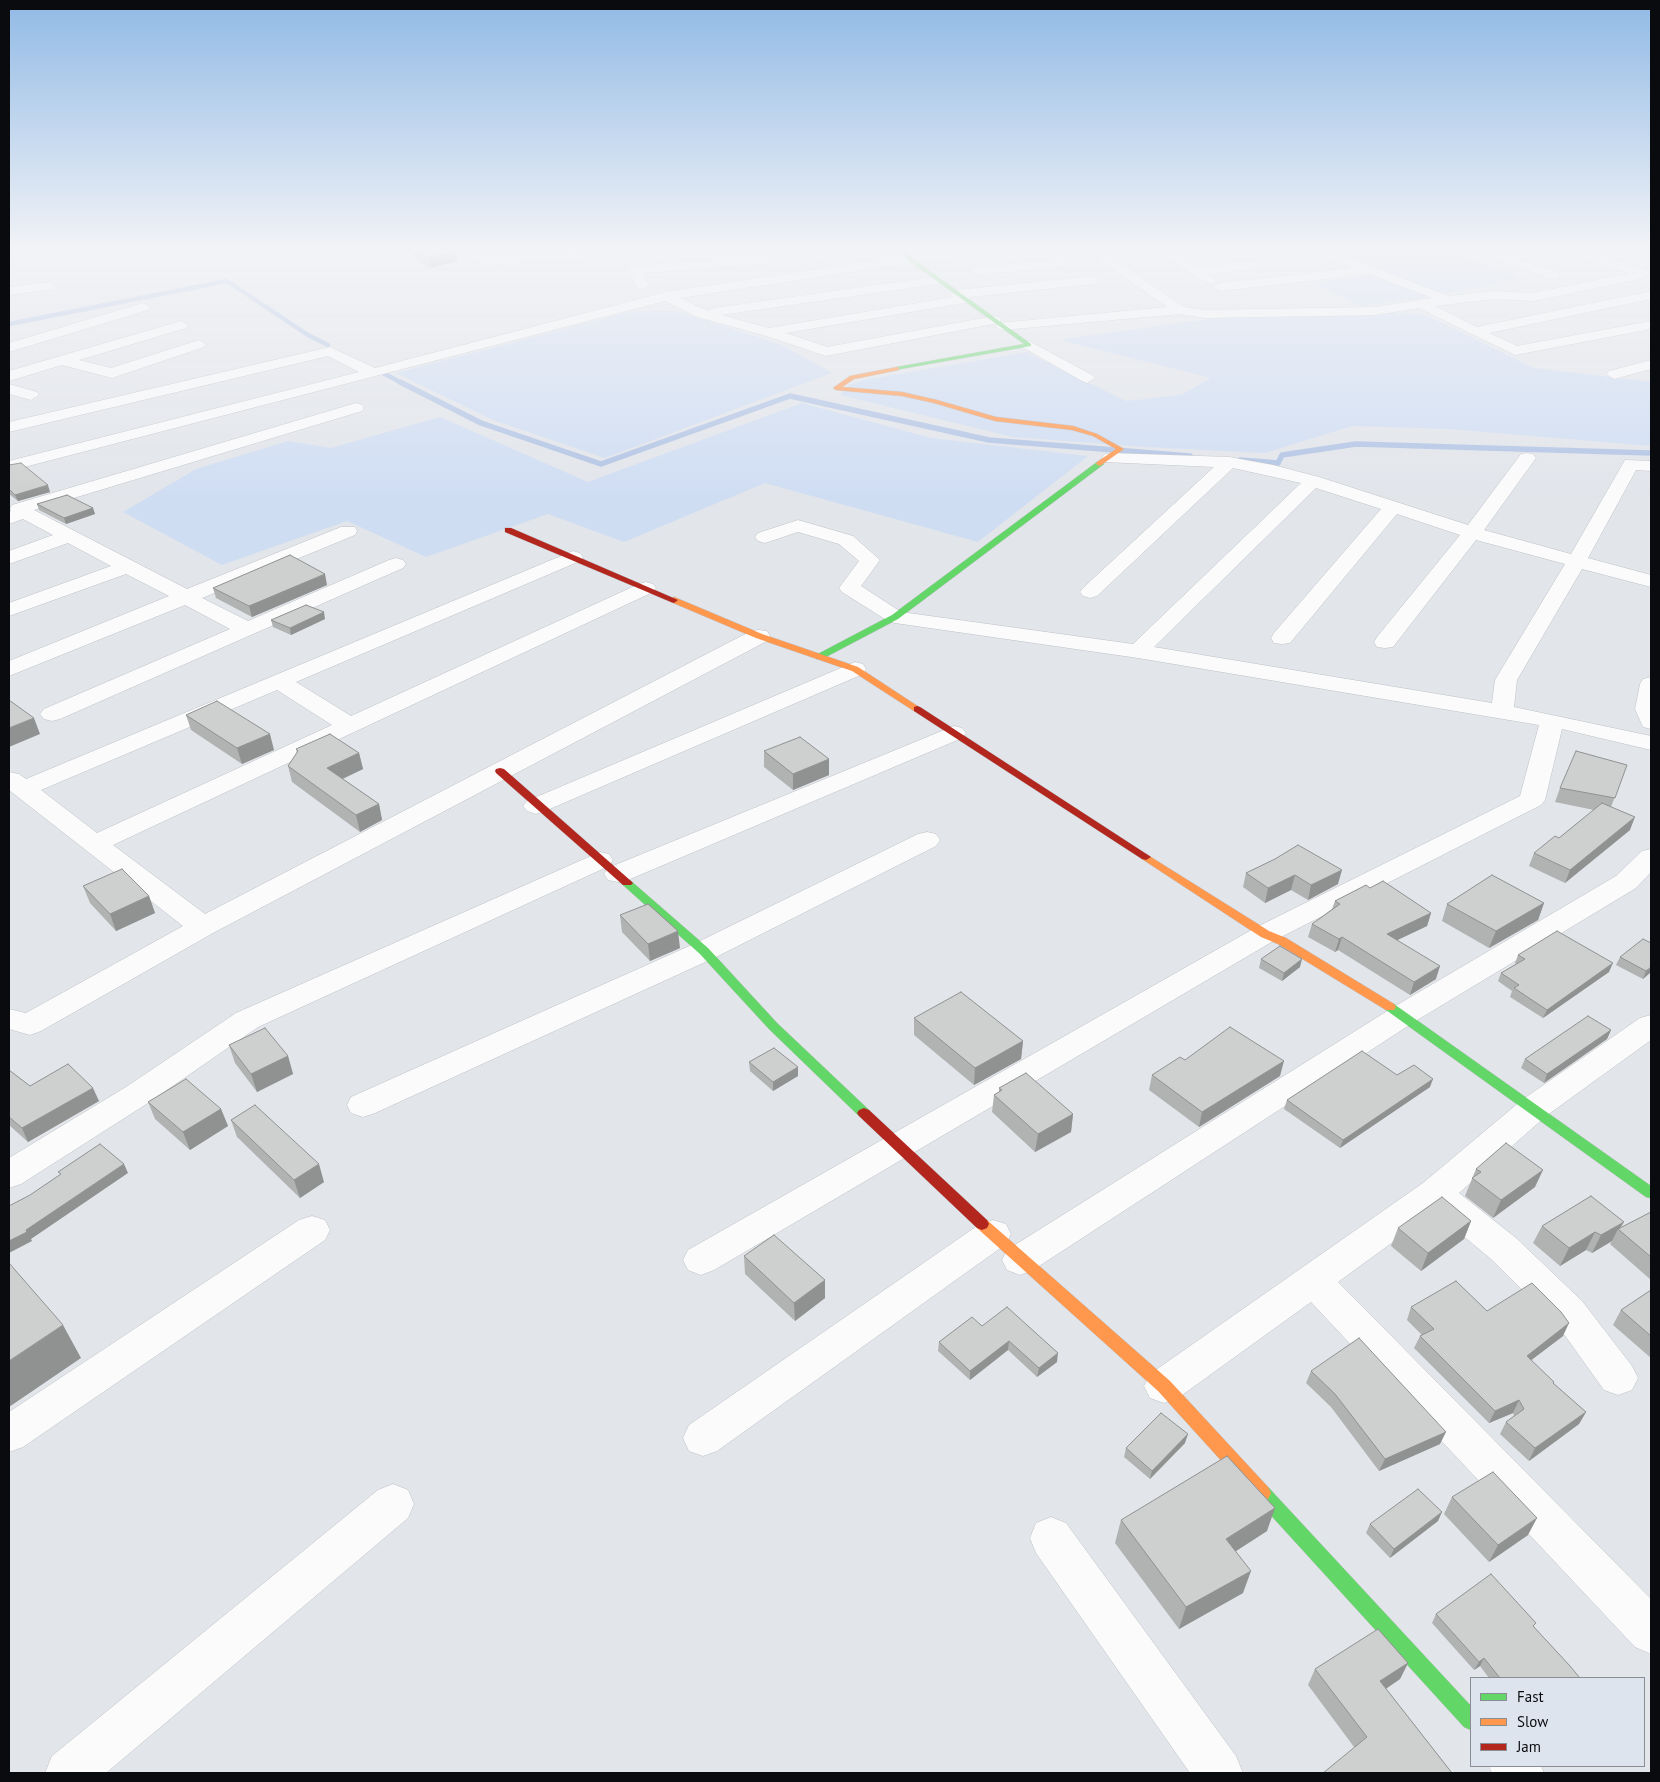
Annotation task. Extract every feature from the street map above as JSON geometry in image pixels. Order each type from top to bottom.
[{"type":"street","points":[[9,348],[61,332]]},
{"type":"street","points":[[9,376],[154,332]]},
{"type":"street","points":[[9,466],[531,332]]},
{"type":"street","points":[[768,332],[826,352],[926,332]]},
{"type":"street","points":[[1014,332],[1029,345],[1087,378]]},
{"type":"street","points":[[1474,332],[1515,352],[1619,332]]},
{"type":"street","points":[[61,360],[112,373],[199,344]]},
{"type":"street","points":[[1029,345],[852,377],[836,388],[902,394],[935,401],[995,419],[1073,428],[1095,435],[1116,454],[1228,462],[1313,481],[1472,533],[1651,581]]},
{"type":"street","points":[[9,427],[330,351],[372,373]]},
{"type":"street","points":[[1614,374],[1651,364]]},
{"type":"street","points":[[9,389],[31,395]]},
{"type":"street","points":[[15,511],[356,408]]},
{"type":"street","points":[[820,657],[895,617],[1116,454]]},
{"type":"street","points":[[1385,642],[1472,533],[1527,458]]},
{"type":"street","points":[[1090,592],[1228,462]]},
{"type":"street","points":[[1502,712],[1506,680],[1631,464],[1651,466]]},
{"type":"street","points":[[1138,652],[1313,481]]},
{"type":"street","points":[[1282,638],[1393,508]]},
{"type":"street","points":[[15,511],[69,536],[245,628]]},
{"type":"street","points":[[765,538],[798,526],[846,540],[870,560],[849,588],[895,617],[1138,652],[1552,720],[1651,744]]},
{"type":"street","points":[[508,530],[759,636],[855,669],[1265,934],[1282,941],[1403,1015],[1651,1193]]},
{"type":"street","points":[[9,669],[348,531]]},
{"type":"street","points":[[9,558],[69,536]]},
{"type":"street","points":[[16,783],[278,681],[573,557]]},
{"type":"street","points":[[52,714],[245,628],[396,564]]},
{"type":"street","points":[[9,610],[126,567]]},
{"type":"street","points":[[95,844],[646,588]]},
{"type":"street","points":[[16,1026],[759,636]]},
{"type":"street","points":[[536,806],[855,669]]},
{"type":"street","points":[[278,681],[350,726]]},
{"type":"street","points":[[1651,684],[1647,709],[1651,722]]},
{"type":"street","points":[[701,1260],[1265,934],[1532,800],[1552,720]]},
{"type":"street","points":[[9,1175],[136,1095],[247,1020],[609,867],[954,733]]},
{"type":"street","points":[[500,772],[536,806],[609,867],[704,951],[773,1026],[899,1146],[1020,1260],[1164,1386],[1470,1719]]},
{"type":"street","points":[[16,783],[203,927]]},
{"type":"street","points":[[363,1105],[704,951],[928,840]]},
{"type":"street","points":[[1020,1260],[1403,1015],[1626,882],[1651,857]]},
{"type":"street","points":[[1164,1386],[1435,1193],[1534,1108],[1651,1025]]},
{"type":"street","points":[[1435,1193],[1502,1248],[1569,1312],[1618,1378]]},
{"type":"street","points":[[9,1434],[312,1230]]},
{"type":"street","points":[[703,1438],[993,1234]]},
{"type":"street","points":[[1314,1281],[1651,1631]]},
{"type":"street","points":[[69,1773],[393,1504]]},
{"type":"street","points":[[1051,1538],[1219,1773]]},
{"type":"shaded area","points":[[552,332],[743,332],[782,345],[832,373],[605,458],[493,420],[396,373]]},
{"type":"shaded area","points":[[1114,332],[1461,332],[1534,368],[1651,382],[1651,446],[1449,429],[1352,426],[1265,453],[1146,447],[1013,437],[840,395],[849,385],[864,380],[1026,352],[1126,401],[1181,395],[1211,378],[1067,342],[1064,339]]},
{"type":"shaded area","points":[[802,403],[931,438],[1088,456],[978,542],[765,483],[624,542],[548,514],[426,557],[347,521],[222,565],[123,512],[196,469],[288,441],[331,448],[440,417],[588,482]]},
{"type":"building","points":[[21,463],[48,485],[15,495],[9,489],[9,465]]},
{"type":"building","points":[[67,495],[93,508],[64,518],[37,504]]},
{"type":"building","points":[[290,555],[325,574],[249,606],[213,588]]},
{"type":"building","points":[[306,605],[324,612],[290,628],[271,620]]},
{"type":"building","points":[[9,700],[34,718],[9,728]]},
{"type":"building","points":[[217,701],[270,734],[237,748],[186,715]]},
{"type":"building","points":[[330,734],[359,753],[327,768],[379,804],[356,815],[288,766],[298,751],[296,749]]},
{"type":"building","points":[[800,737],[829,759],[793,774],[764,751]]},
{"type":"building","points":[[1576,751],[1627,765],[1615,798],[1560,788]]},
{"type":"building","points":[[1602,803],[1635,817],[1570,870],[1534,853],[1555,836],[1559,838]]},
{"type":"building","points":[[1298,845],[1342,870],[1311,885],[1295,875],[1268,888],[1246,873],[1275,859]]},
{"type":"building","points":[[122,869],[149,896],[110,914],[83,886]]},
{"type":"building","points":[[1492,875],[1544,903],[1496,931],[1447,904]]},
{"type":"building","points":[[1383,881],[1431,913],[1387,934],[1440,966],[1414,982],[1342,937],[1339,939],[1312,924],[1340,904],[1335,901],[1366,885],[1370,888]]},
{"type":"building","points":[[648,904],[678,931],[648,944],[620,915]]},
{"type":"building","points":[[1557,931],[1613,963],[1547,1010],[1514,988],[1519,985],[1501,973],[1525,959],[1518,955]]},
{"type":"building","points":[[1643,939],[1651,943],[1651,967],[1646,971],[1620,957]]},
{"type":"building","points":[[1280,946],[1302,959],[1284,973],[1261,959]]},
{"type":"building","points":[[961,992],[1023,1041],[975,1068],[914,1018]]},
{"type":"building","points":[[1588,1016],[1611,1030],[1547,1074],[1525,1059]]},
{"type":"building","points":[[1230,1027],[1284,1061],[1202,1112],[1152,1075],[1180,1057],[1185,1060]]},
{"type":"building","points":[[265,1028],[288,1056],[251,1074],[229,1045]]},
{"type":"building","points":[[774,1048],[798,1067],[773,1082],[749,1062]]},
{"type":"building","points":[[1362,1051],[1397,1075],[1414,1065],[1433,1079],[1343,1140],[1287,1100]]},
{"type":"building","points":[[68,1064],[93,1088],[22,1128],[9,1117],[9,1070],[30,1086]]},
{"type":"building","points":[[1026,1073],[1073,1114],[1038,1134],[994,1095],[1002,1090],[999,1088]]},
{"type":"building","points":[[186,1079],[221,1109],[183,1132],[148,1102]]},
{"type":"building","points":[[255,1105],[319,1164],[294,1180],[231,1120]]},
{"type":"building","points":[[1506,1143],[1543,1170],[1501,1200],[1472,1178],[1481,1172],[1476,1169]]},
{"type":"building","points":[[100,1144],[124,1164],[26,1230],[27,1232],[9,1241],[9,1206],[30,1195],[61,1174],[58,1172]]},
{"type":"building","points":[[1591,1196],[1624,1222],[1601,1235],[1595,1232],[1569,1248],[1542,1226]]},
{"type":"building","points":[[1442,1197],[1471,1221],[1428,1253],[1398,1228]]},
{"type":"building","points":[[1651,1212],[1651,1257],[1618,1229]]},
{"type":"building","points":[[774,1235],[825,1280],[794,1303],[744,1256]]},
{"type":"building","points":[[9,1263],[63,1325],[9,1361]]},
{"type":"building","points":[[1456,1281],[1487,1311],[1532,1283],[1561,1312],[1569,1323],[1527,1356],[1553,1383],[1586,1412],[1535,1448],[1506,1422],[1524,1409],[1519,1400],[1495,1411],[1420,1336],[1434,1329],[1411,1307]]},
{"type":"building","points":[[1651,1290],[1651,1336],[1621,1310]]},
{"type":"building","points":[[1007,1307],[1058,1353],[1039,1368],[1009,1341],[970,1371],[939,1342],[972,1317],[982,1326]]},
{"type":"building","points":[[1359,1338],[1446,1432],[1385,1459],[1335,1394],[1311,1371]]},
{"type":"building","points":[[1161,1413],[1188,1434],[1152,1471],[1126,1448]]},
{"type":"building","points":[[1227,1456],[1275,1508],[1226,1539],[1251,1571],[1186,1607],[1121,1520]]},
{"type":"building","points":[[1493,1472],[1537,1518],[1498,1545],[1452,1497]]},
{"type":"building","points":[[1418,1489],[1442,1512],[1394,1549],[1370,1524]]},
{"type":"building","points":[[1491,1574],[1536,1623],[1533,1626],[1579,1677],[1499,1677],[1484,1658],[1479,1662],[1436,1614]]},
{"type":"building","points":[[1378,1629],[1408,1663],[1380,1681],[1452,1773],[1323,1773],[1367,1737],[1315,1669]]},
{"type":"waterway","points":[[304,332],[328,345]]},
{"type":"waterway","points":[[383,373],[402,383]]},
{"type":"waterway","points":[[400,382],[481,423],[601,464],[790,396],[989,440],[1190,456]]},
{"type":"waterway","points":[[1240,460],[1278,463],[1282,455],[1356,444],[1651,453]]},
{"type":"traffic: fast","points":[[897,369],[1029,345],[1011,332]]},
{"type":"traffic: fast","points":[[819,657],[895,617],[1100,464]]},
{"type":"traffic: fast","points":[[627,883],[704,951],[773,1026],[864,1113]]},
{"type":"traffic: fast","points":[[1390,1007],[1651,1193]]},
{"type":"traffic: fast","points":[[1262,1493],[1470,1719]]},
{"type":"traffic: slow","points":[[897,369],[852,377],[836,388],[902,394],[935,401],[995,419],[1073,428],[1095,435],[1121,449],[1100,464]]},
{"type":"traffic: slow","points":[[674,600],[759,636],[855,669],[917,709]]},
{"type":"traffic: slow","points":[[1146,857],[1265,934],[1282,941],[1390,1007]]},
{"type":"traffic: slow","points":[[982,1224],[1164,1386],[1262,1493]]},
{"type":"traffic: jam","points":[[508,530],[674,600]]},
{"type":"traffic: jam","points":[[917,709],[1146,857]]},
{"type":"traffic: jam","points":[[500,771],[627,883]]},
{"type":"traffic: jam","points":[[864,1113],[982,1224]]}]
